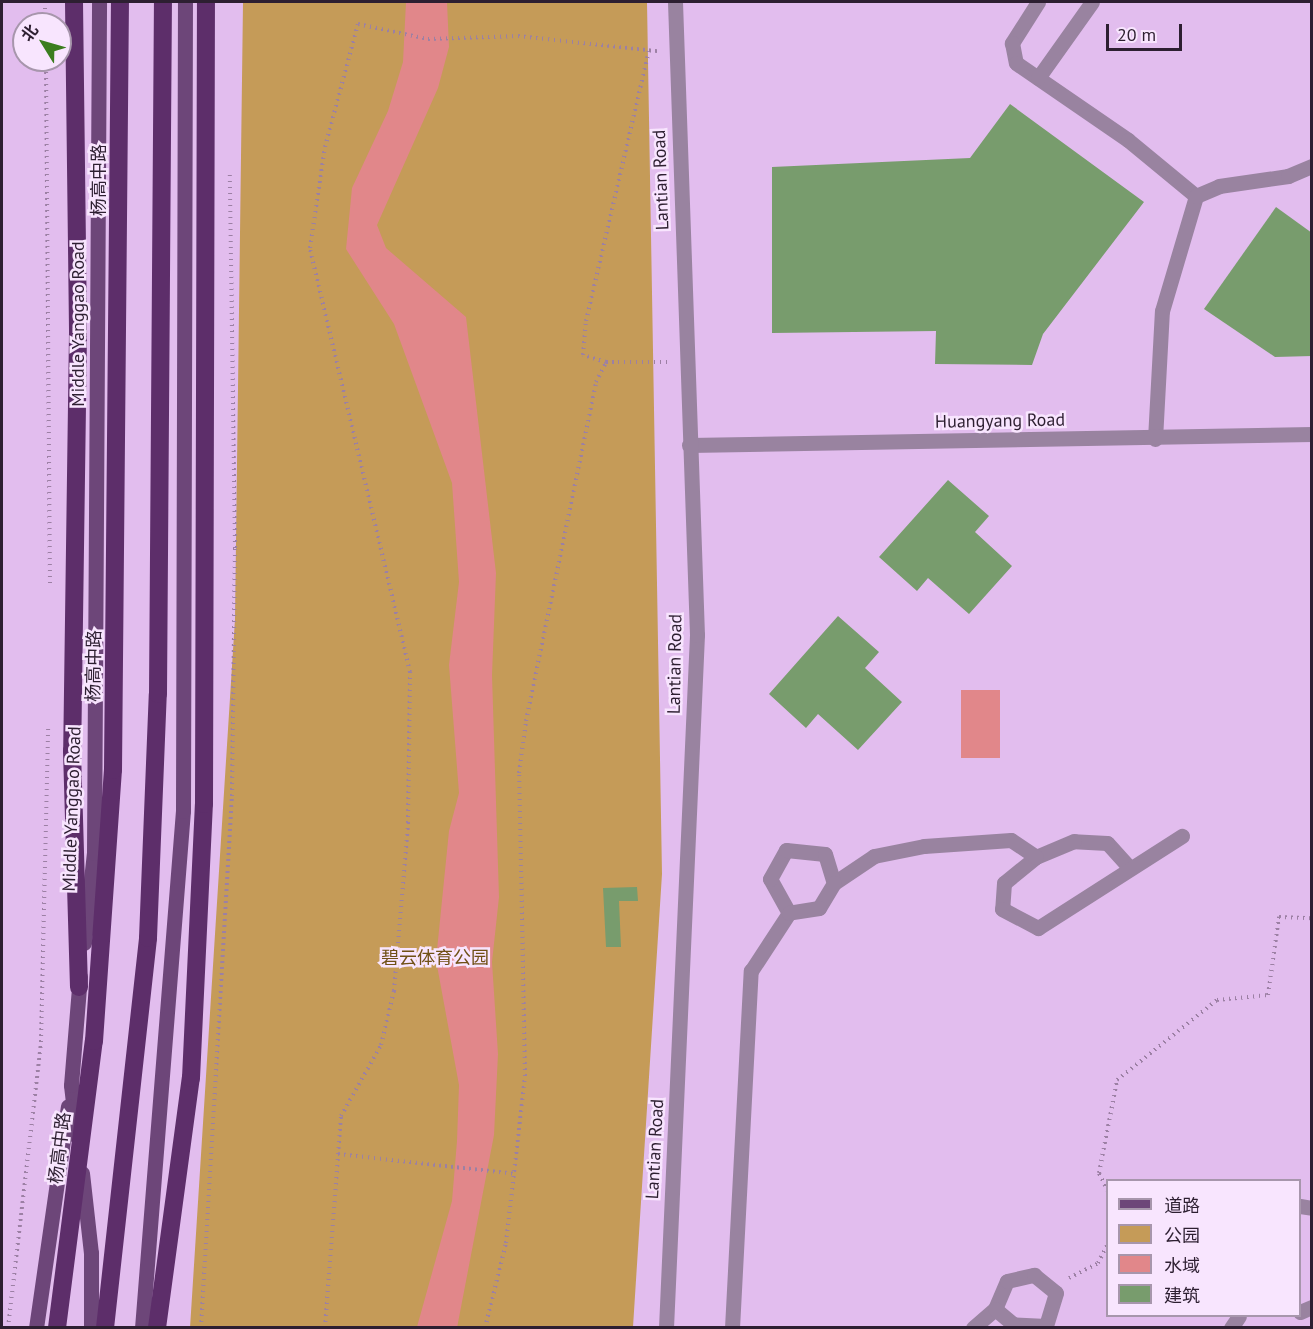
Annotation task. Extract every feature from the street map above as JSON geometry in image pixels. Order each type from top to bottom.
[{"type":"highway","points":[[74,2],[78,333],[72,751],[79,987]]},
{"type":"highway","name":"杨高中路","points":[[57,1328],[94,1041],[113,770],[120,2]]},
{"type":"highway","points":[[105,1328],[148,938],[158,694],[163,2]]},
{"type":"highway","points":[[157,1328],[191,1078],[204,804],[203,334],[206,2]]},
{"type":"main road","name":"Middle Yanggao Road","points":[[91,1328],[91,1253],[71,1086],[94,853],[99,2]]},
{"type":"main road","points":[[142,1328],[183,811],[185,2]]},
{"type":"main road","points":[[36,1328],[71,1086]]},
{"type":"street","name":"Lantian Road","points":[[666,1328],[697,635],[675,2]]},
{"type":"street","points":[[1038,2],[1012,43],[1016,63],[1128,140],[1196,196]]},
{"type":"street","points":[[1038,78],[1092,2]]},
{"type":"street","points":[[1196,196],[1219,186],[1288,176],[1311,166]]},
{"type":"street","points":[[1155,439],[1162,311],[1196,196]]},
{"type":"street","name":"Huangyang Road","points":[[689,445],[1155,439],[1311,434]]},
{"type":"street","points":[[1128,866],[1107,843],[1074,842],[1036,857],[1004,883],[1002,909],[1038,928],[1128,866],[1182,836]]},
{"type":"street","points":[[732,1328],[751,971],[789,913],[819,908],[834,883],[874,856],[924,846],[1011,840],[1036,857]]},
{"type":"street","points":[[789,913],[770,879],[786,850],[825,854],[834,883]]},
{"type":"street","points":[[973,1328],[995,1310],[1007,1281],[1034,1275],[1056,1293],[1046,1327],[1013,1324],[995,1310]]},
{"type":"path","points":[[325,1328],[341,1116],[390,1022],[408,823],[410,672],[316,280],[311,214],[358,24],[397,35],[466,39],[518,36],[676,53]]},
{"type":"path","points":[[649,51],[586,321],[583,355],[606,362],[686,363]]},
{"type":"path","points":[[46,72],[50,598]]},
{"type":"path","points":[[484,1328],[506,1243],[516,1174],[525,1076],[519,773],[580,455],[596,382],[606,362]]},
{"type":"path","points":[[8,1328],[41,1042],[48,718]]},
{"type":"path","points":[[1106,1189],[1099,1173],[1117,1080],[1217,1000],[1268,995],[1279,917],[1311,918]]},
{"type":"path","points":[[338,1154],[516,1174]]},
{"type":"path","points":[[1045,1284],[1098,1263],[1106,1245]]},
{"type":"green space","name":"碧云体育公园","points":[[243,2],[647,2],[662,874],[633,1327],[190,1328],[235,619]]},
{"type":"water","points":[[406,2],[447,2],[449,47],[438,88],[377,225],[386,248],[466,317],[496,573],[492,675],[499,897],[492,962],[498,1054],[494,1135],[457,1328],[417,1327],[452,1201],[457,1141],[459,1085],[436,960],[449,831],[459,793],[449,665],[459,582],[452,483],[394,324],[346,249],[352,188],[388,111],[403,62]]},
{"type":"water","points":[[961,690],[1000,690],[1000,758],[961,758]]},
{"type":"building","points":[[1010,104],[1144,202],[1043,334],[1032,365],[935,364],[936,331],[772,333],[772,167],[970,158]]},
{"type":"building","points":[[1276,207],[1312,233],[1312,356],[1275,357],[1204,309]]},
{"type":"building","points":[[948,480],[989,516],[975,532],[1012,566],[969,614],[928,578],[917,591],[879,557]]},
{"type":"building","points":[[838,616],[879,652],[865,668],[902,702],[858,750],[818,714],[806,728],[769,694]]},
{"type":"building","points":[[637,887],[638,901],[619,901],[621,947],[606,947],[603,888]]}]
